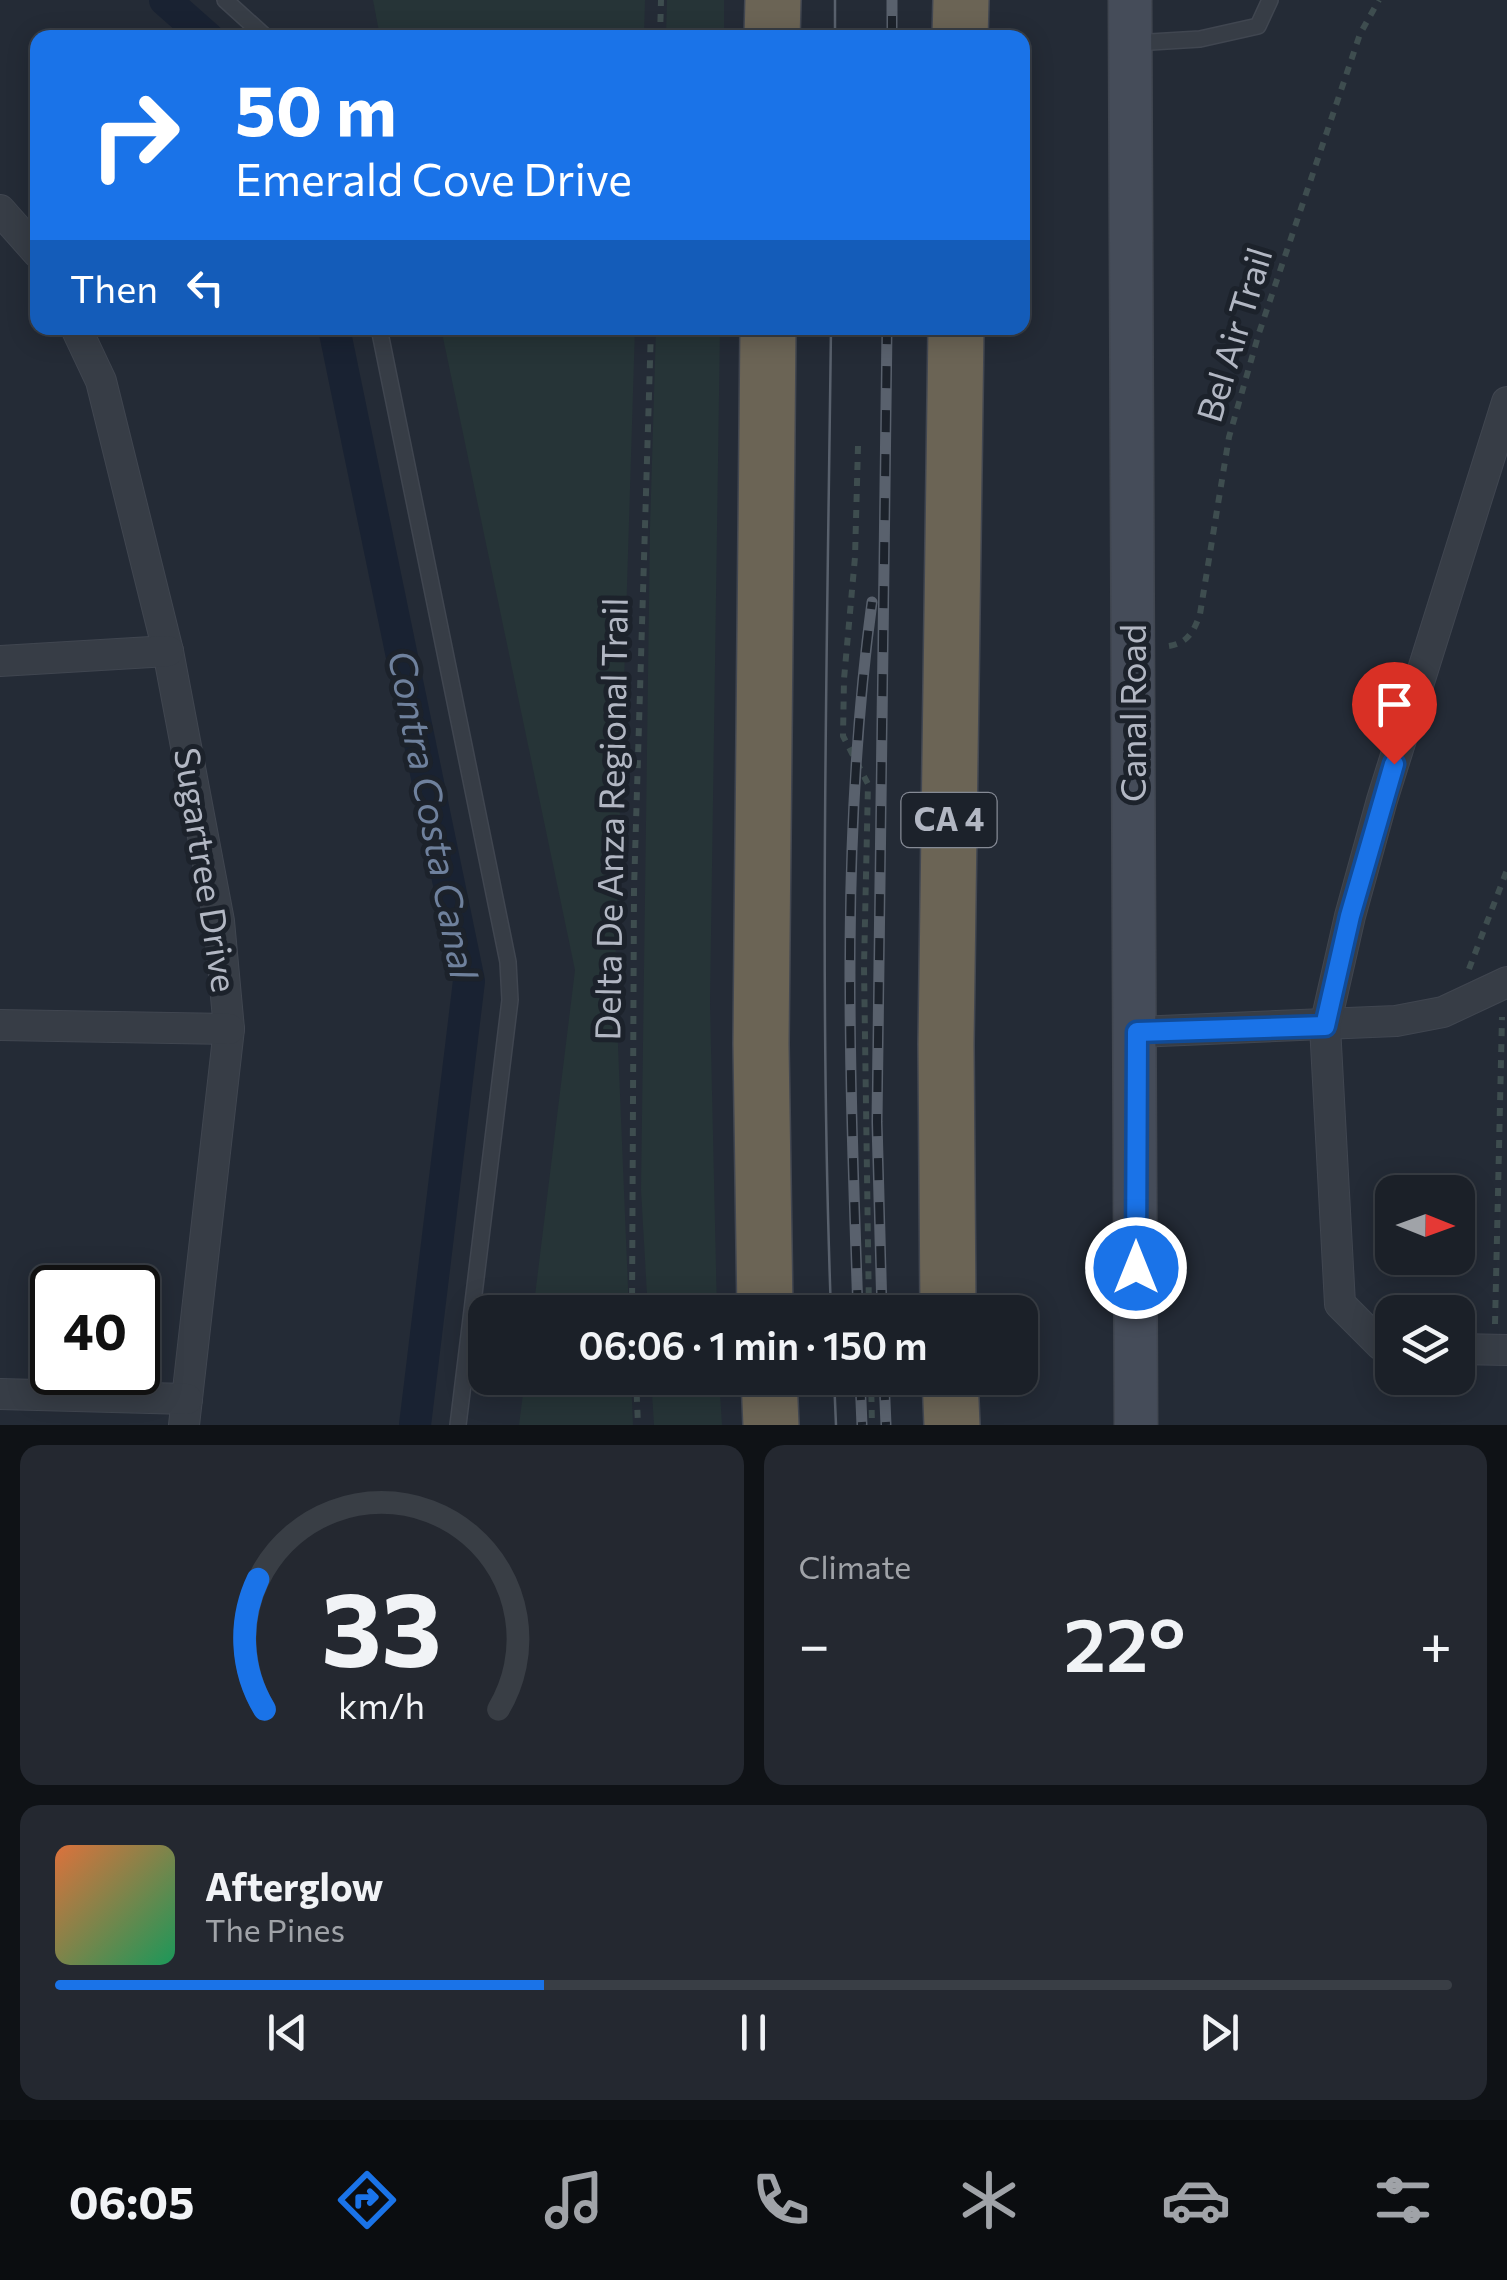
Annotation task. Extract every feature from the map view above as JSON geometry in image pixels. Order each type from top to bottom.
[{"type":"highway","points":[[772,0],[772,30]]},
{"type":"highway","points":[[960,30],[961,0]]},
{"type":"highway","points":[[766,1295],[760,1024],[768,335]]},
{"type":"highway","name":"CA 4","points":[[948,1295],[946,1044],[956,335]]},
{"type":"highway","points":[[770,1395],[771,1425]]},
{"type":"highway","points":[[951,1395],[952,1425]]},
{"type":"street","name":"Canal Road","points":[[1130,0],[1136,1425]]},
{"type":"street","points":[[0,210],[30,244]]},
{"type":"street","name":"Sugartree Drive","points":[[79,335],[100,381],[168,651],[219,921],[229,1029],[185,1412]]},
{"type":"street","points":[[1375,1339],[1340,1304],[1325,1026],[1382,800],[1507,402]]},
{"type":"street","points":[[0,661],[168,651]]},
{"type":"street","points":[[1137,1032],[1396,1021],[1454,1008],[1505,984]]},
{"type":"street","points":[[0,1025],[229,1029]]},
{"type":"street","points":[[1475,1349],[1500,1350]]},
{"type":"street","points":[[0,1394],[185,1412]]},
{"type":"lane","points":[[225,0],[258,30]]},
{"type":"lane","points":[[1130,43],[1200,39],[1258,26],[1270,0]]},
{"type":"lane","points":[[380,335],[508,962],[510,1000],[458,1425]]},
{"type":"path","points":[[660,30],[661,0]]},
{"type":"path","name":"Bel Air Trail","points":[[1133,652],[1178,645],[1192,634],[1200,614],[1229,436],[1259,333],[1360,34],[1379,0]]},
{"type":"path","name":"Delta De Anza Regional Trail","points":[[632,1295],[634,890],[651,335]]},
{"type":"path","points":[[858,446],[856,557],[844,679],[843,736],[868,784],[864,987],[868,1295]]},
{"type":"path","points":[[1454,1008],[1507,870]]},
{"type":"path","points":[[1500,1350],[1505,984]]},
{"type":"path","points":[[637,1395],[638,1425]]},
{"type":"path","points":[[871,1395],[872,1425]]},
{"type":"shaded area","points":[[373,0],[645,0],[644,30],[379,30]]},
{"type":"shaded area","points":[[667,0],[724,0],[724,30],[666,30]]},
{"type":"shaded area","points":[[442,335],[635,335],[615,973],[628,1295],[535,1295],[575,970]]},
{"type":"shaded area","points":[[656,335],[720,335],[710,1003],[717,1295],[647,1295],[641,1190]]},
{"type":"shaded area","points":[[523,1395],[632,1395],[633,1425],[519,1425]]},
{"type":"shaded area","points":[[652,1395],[720,1395],[722,1425],[654,1425]]},
{"type":"waterway","name":"Contra Costa Canal","points":[[165,0],[199,30]]},
{"type":"waterway","name":"Contra Costa Canal","points":[[335,335],[469,981],[415,1425]]},
{"type":"tram line","points":[[835,0],[835,30]]},
{"type":"tram line","points":[[830,1295],[825,943],[831,335]]},
{"type":"tram line","points":[[835,1395],[836,1425]]},
{"type":"railway","points":[[892,0],[892,30]]},
{"type":"railway","points":[[882,1295],[877,1122],[887,335]]},
{"type":"railway","points":[[857,1295],[850,1046],[851,868],[862,690],[872,602]]},
{"type":"railway","points":[[861,1395],[862,1425]]},
{"type":"railway","points":[[885,1395],[886,1425]]},
{"type":"route","points":[[1136,1268],[1137,1032],[1325,1026],[1350,916],[1394,764]]}]
